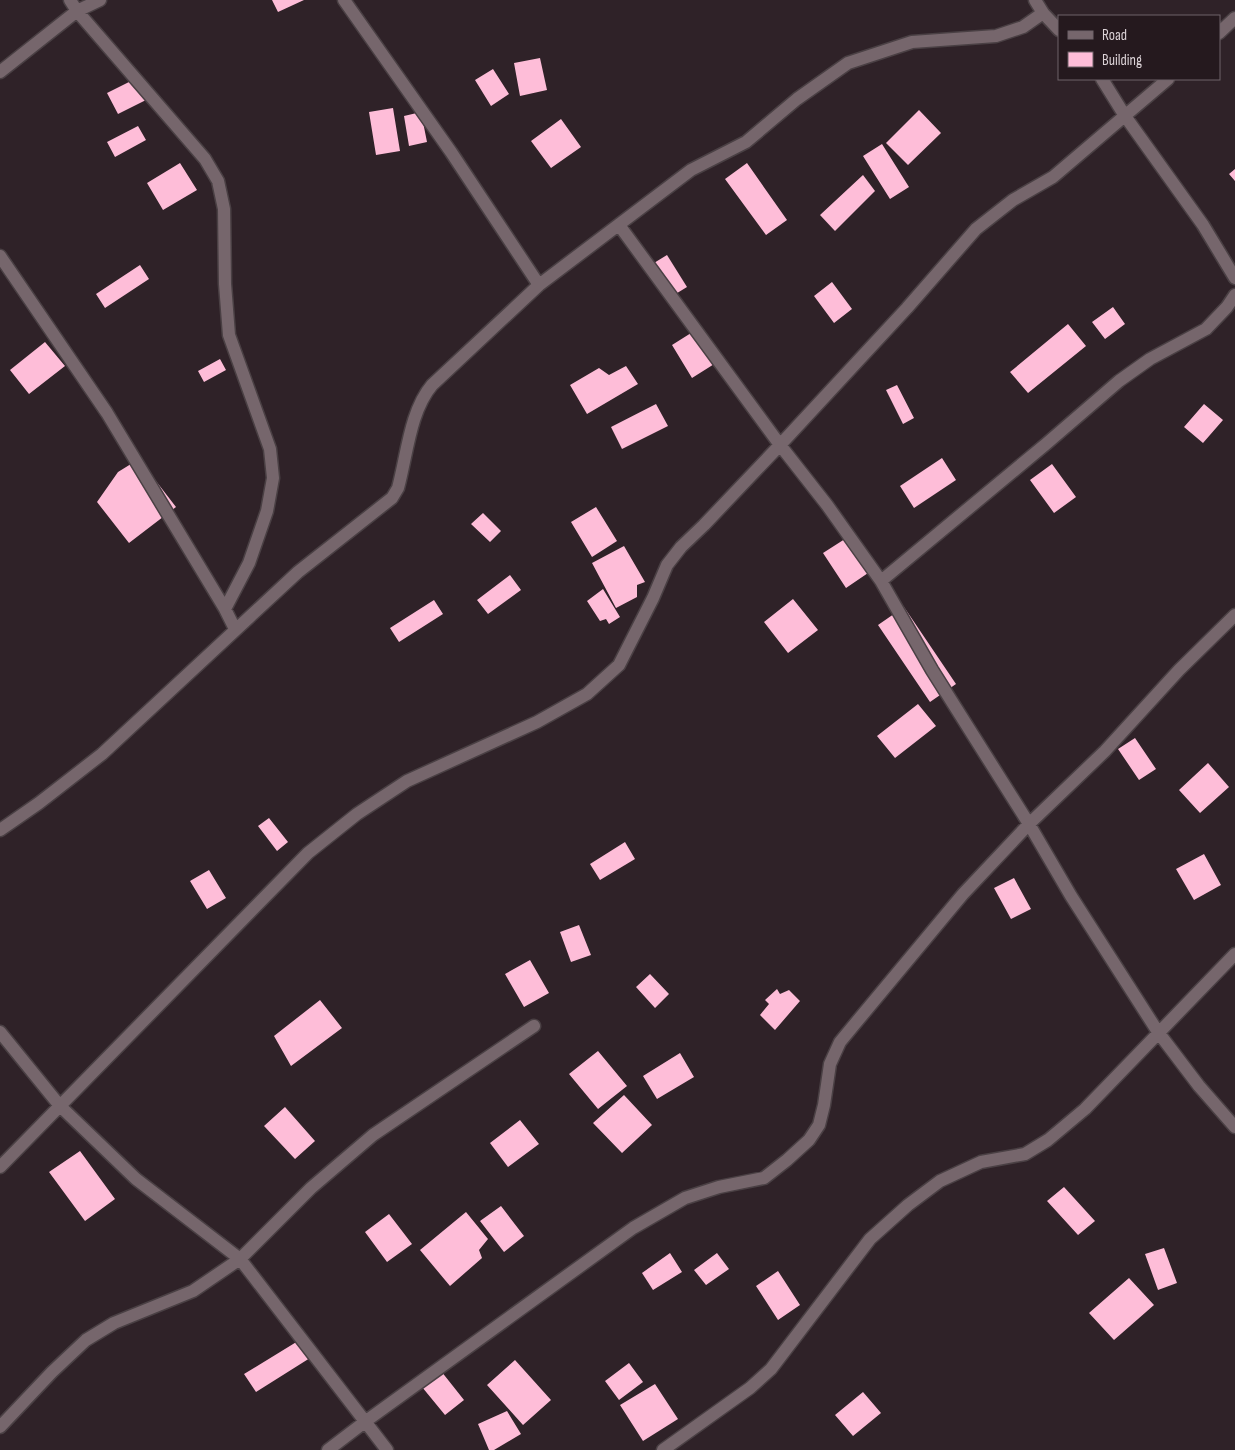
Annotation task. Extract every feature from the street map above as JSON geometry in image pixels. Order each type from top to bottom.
[{"type":"street","points":[[70,0],[77,11],[205,159],[218,181],[224,209],[225,284],[229,335],[270,449],[273,478],[267,511],[249,562],[225,609]]},
{"type":"street","points":[[0,72],[77,11],[100,0]]},
{"type":"street","points":[[344,0],[451,152],[539,285]]},
{"type":"street","points":[[1035,0],[1043,13],[1058,29]]},
{"type":"street","points":[[0,830],[39,803],[102,754],[298,572],[392,498],[398,488],[417,409],[423,395],[539,285],[691,170],[746,142],[797,99],[848,63],[912,42],[996,36],[1023,27],[1043,13]]},
{"type":"street","points":[[1220,32],[1235,18]]},
{"type":"street","points":[[1103,80],[1125,116],[1203,225],[1235,278]]},
{"type":"street","points":[[0,1167],[308,853],[343,825],[407,780],[538,722],[586,694],[618,665],[653,598],[667,565],[681,547],[780,445],[907,308],[976,229],[1013,200],[1053,176],[1167,80]]},
{"type":"street","points":[[619,225],[780,445],[827,505],[881,581],[932,670],[1029,824],[1071,896],[1158,1032],[1199,1086],[1235,1128]]},
{"type":"street","points":[[0,256],[107,413],[225,609],[235,629]]},
{"type":"street","points":[[881,581],[1119,381],[1150,359],[1206,329],[1235,295]]},
{"type":"street","points":[[328,1450],[633,1228],[685,1198],[719,1187],[764,1178],[787,1160],[808,1140],[819,1125],[830,1064],[840,1042],[963,894],[1029,824],[1106,751],[1179,670],[1235,615]]},
{"type":"street","points":[[663,1450],[750,1388],[771,1370],[870,1239],[908,1205],[948,1177],[981,1162],[1024,1154],[1048,1140],[1085,1109],[1235,954]]},
{"type":"street","points":[[0,1427],[52,1372],[86,1340],[114,1323],[193,1291],[240,1259],[312,1188],[374,1135],[534,1026]]},
{"type":"street","points":[[0,1032],[60,1106],[136,1179],[240,1259],[387,1450]]},
{"type":"building","points":[[272,0],[304,0],[278,12]]},
{"type":"building","points":[[540,58],[547,90],[520,96],[514,63]]},
{"type":"building","points":[[493,69],[509,94],[491,106],[475,80]]},
{"type":"building","points":[[139,77],[150,98],[118,114],[107,93]]},
{"type":"building","points":[[393,108],[400,151],[376,155],[369,112]]},
{"type":"building","points":[[919,110],[941,133],[908,165],[886,143]]},
{"type":"building","points":[[421,112],[427,142],[409,146],[404,116]]},
{"type":"building","points":[[561,119],[581,147],[551,168],[531,141]]},
{"type":"building","points":[[138,126],[146,140],[115,157],[107,142]]},
{"type":"building","points":[[882,144],[909,187],[890,199],[863,156]]},
{"type":"building","points":[[180,163],[197,190],[163,210],[147,183]]},
{"type":"building","points":[[747,163],[787,220],[766,235],[725,179]]},
{"type":"building","points":[[1235,169],[1235,181],[1229,174]]},
{"type":"building","points":[[863,175],[875,191],[835,231],[820,215]]},
{"type":"building","points":[[667,255],[687,287],[669,298],[649,266]]},
{"type":"building","points":[[140,265],[149,279],[105,308],[96,294]]},
{"type":"building","points":[[832,282],[852,309],[834,323],[814,296]]},
{"type":"building","points":[[1113,307],[1125,324],[1105,339],[1092,322]]},
{"type":"building","points":[[1068,324],[1086,346],[1028,393],[1010,372]]},
{"type":"building","points":[[699,328],[719,361],[692,378],[672,345]]},
{"type":"building","points":[[45,342],[65,366],[29,394],[10,370]]},
{"type":"building","points":[[220,359],[226,370],[204,382],[198,371]]},
{"type":"building","points":[[626,366],[638,384],[587,414],[570,385],[599,368],[609,375]]},
{"type":"building","points":[[897,385],[914,418],[903,424],[886,390]]},
{"type":"building","points":[[656,404],[668,426],[622,449],[611,427]]},
{"type":"building","points":[[1204,404],[1223,420],[1203,443],[1184,427]]},
{"type":"building","points":[[942,458],[956,480],[914,508],[900,486]]},
{"type":"building","points":[[139,459],[176,507],[129,543],[97,502],[118,472]]},
{"type":"building","points":[[1052,464],[1076,497],[1054,513],[1030,480]]},
{"type":"building","points":[[596,507],[617,541],[592,557],[571,522]]},
{"type":"building","points":[[483,513],[501,531],[490,542],[471,524]]},
{"type":"building","points":[[848,537],[871,571],[846,588],[823,553]]},
{"type":"building","points":[[624,546],[645,582],[637,585],[637,597],[616,608],[592,563]]},
{"type":"building","points":[[510,575],[521,590],[488,614],[477,600]]},
{"type":"building","points":[[603,589],[620,617],[609,624],[606,619],[600,621],[587,601]]},
{"type":"building","points":[[793,599],[818,630],[788,653],[764,622]]},
{"type":"building","points":[[434,600],[443,614],[399,642],[390,628]]},
{"type":"building","points":[[904,607],[956,684],[930,702],[878,625]]},
{"type":"building","points":[[918,704],[936,726],[895,758],[877,736]]},
{"type":"building","points":[[1135,738],[1156,769],[1139,780],[1118,749]]},
{"type":"building","points":[[1208,763],[1229,787],[1200,813],[1179,790]]},
{"type":"building","points":[[269,818],[288,842],[277,851],[258,826]]},
{"type":"building","points":[[625,842],[635,859],[600,880],[590,864]]},
{"type":"building","points":[[1204,854],[1221,885],[1194,900],[1176,869]]},
{"type":"building","points":[[209,870],[226,898],[207,909],[190,881]]},
{"type":"building","points":[[1014,878],[1031,909],[1011,919],[994,888]]},
{"type":"building","points":[[579,925],[591,955],[571,962],[560,932]]},
{"type":"building","points":[[530,960],[549,993],[524,1007],[505,974]]},
{"type":"building","points":[[650,974],[669,994],[655,1008],[636,987]]},
{"type":"building","points":[[777,989],[780,994],[789,990],[800,1001],[775,1030],[760,1015],[769,1004],[765,1000]]},
{"type":"building","points":[[320,1000],[342,1028],[291,1066],[274,1036]]},
{"type":"building","points":[[598,1051],[627,1086],[598,1109],[569,1074]]},
{"type":"building","points":[[680,1053],[694,1077],[657,1099],[643,1076]]},
{"type":"building","points":[[624,1095],[652,1125],[622,1153],[593,1123]]},
{"type":"building","points":[[285,1107],[315,1141],[295,1159],[264,1126]]},
{"type":"building","points":[[520,1120],[539,1144],[508,1167],[490,1143]]},
{"type":"building","points":[[80,1151],[115,1199],[85,1221],[49,1172]]},
{"type":"building","points":[[1064,1187],[1095,1221],[1078,1235],[1047,1201]]},
{"type":"building","points":[[501,1206],[524,1236],[504,1252],[480,1221]]},
{"type":"building","points":[[466,1212],[488,1239],[479,1250],[482,1258],[450,1286],[420,1250]]},
{"type":"building","points":[[389,1214],[412,1244],[387,1262],[365,1232]]},
{"type":"building","points":[[1164,1248],[1177,1283],[1158,1290],[1145,1254]]},
{"type":"building","points":[[670,1253],[682,1272],[653,1290],[642,1273]]},
{"type":"building","points":[[717,1253],[729,1269],[706,1285],[694,1270]]},
{"type":"building","points":[[778,1271],[800,1305],[778,1320],[756,1286]]},
{"type":"building","points":[[1129,1278],[1154,1305],[1114,1340],[1089,1313]]},
{"type":"building","points":[[298,1341],[310,1358],[256,1392],[244,1374]]},
{"type":"building","points":[[515,1360],[551,1400],[523,1425],[487,1385]]},
{"type":"building","points":[[629,1363],[643,1382],[619,1400],[605,1381]]},
{"type":"building","points":[[441,1371],[464,1400],[445,1415],[422,1387]]},
{"type":"building","points":[[655,1384],[678,1419],[643,1441],[620,1405]]},
{"type":"building","points":[[863,1392],[881,1413],[853,1436],[835,1415]]},
{"type":"building","points":[[507,1411],[521,1434],[494,1450],[489,1450],[478,1424]]}]
